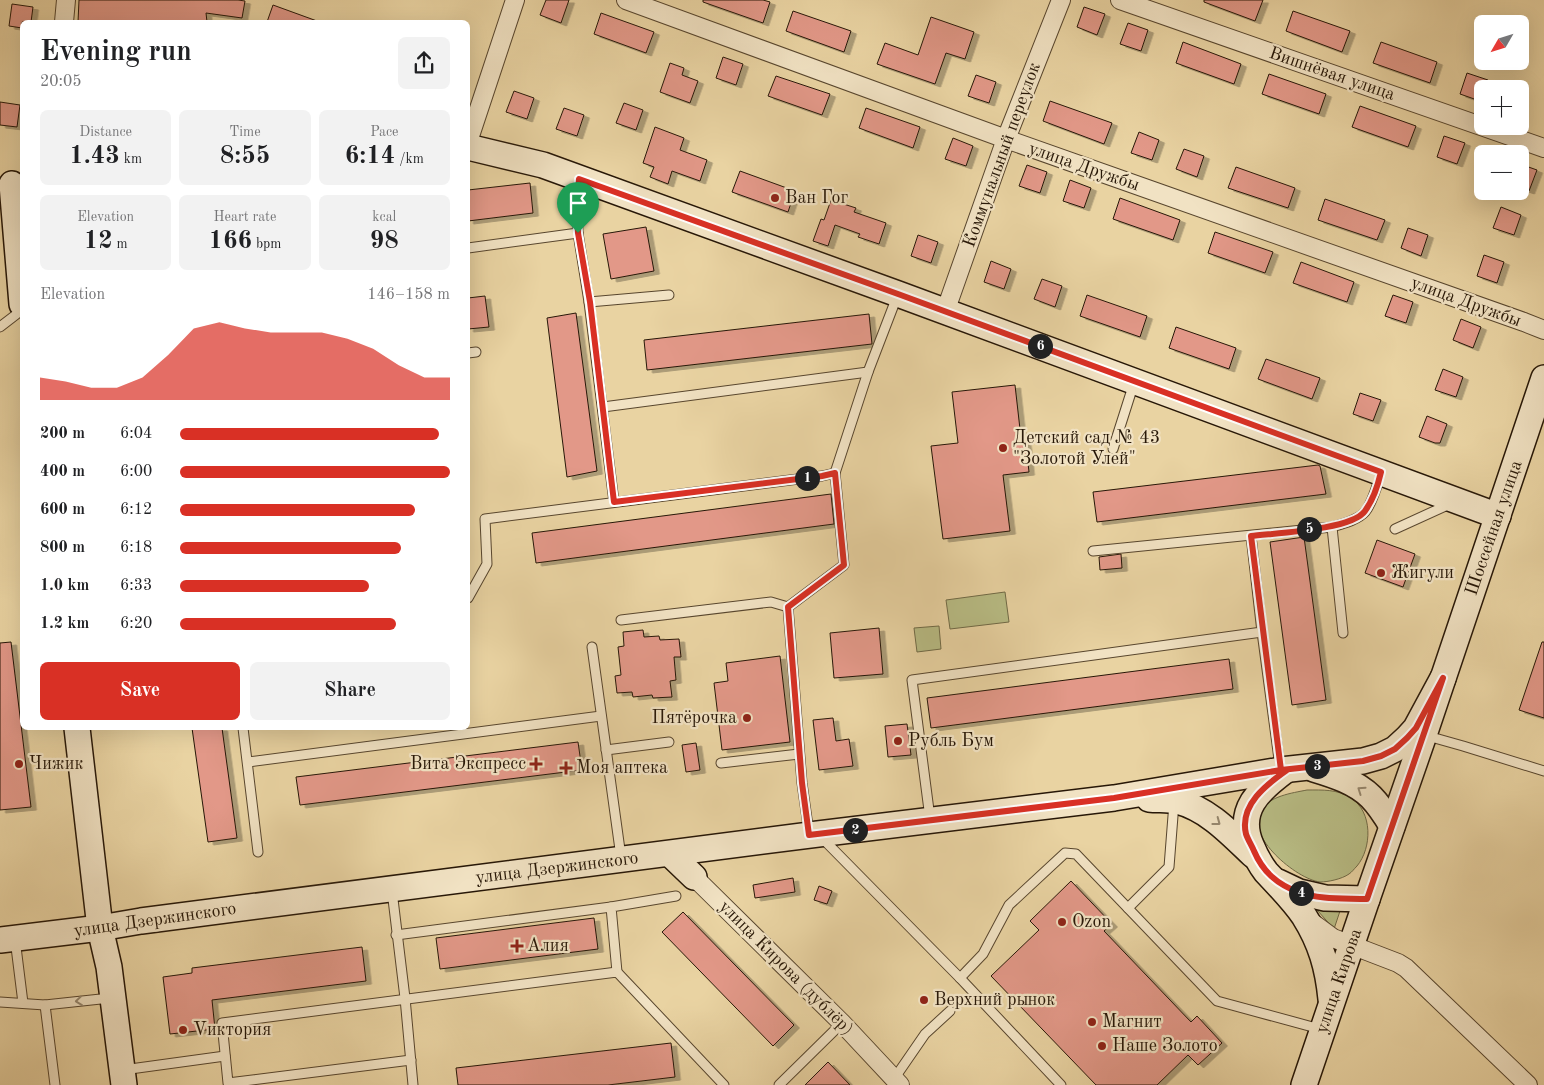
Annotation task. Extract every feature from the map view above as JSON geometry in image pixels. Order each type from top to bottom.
[{"type":"main road","points":[[470,147],[543,165],[1498,516]]},
{"type":"main road","points":[[12,183],[20,280]]},
{"type":"main road","name":"Шоссейная улица","points":[[1443,678],[1544,379]]},
{"type":"main road","points":[[1114,798],[1292,769],[1363,761],[1381,756],[1395,749],[1416,728],[1443,678]]},
{"type":"main road","name":"улица Кирова","points":[[1304,1085],[1443,678]]},
{"type":"main road","points":[[77,730],[100,928],[109,967],[123,1078]]},
{"type":"main road","points":[[1331,1004],[1329,975],[1314,932],[1302,914],[1266,871],[1257,858],[1246,834],[1246,820],[1249,809],[1256,796],[1268,783],[1292,769],[1335,776],[1356,786],[1371,797],[1392,826]]},
{"type":"main road","points":[[1114,798],[1174,800],[1191,806],[1207,814],[1223,826],[1257,858]]},
{"type":"main road","name":"улица Дзержинского","points":[[7,939],[391,888],[1114,798]]},
{"type":"main road","name":"улица Кирова (дублёр)","points":[[670,854],[694,877]]},
{"type":"main road","points":[[1276,881],[1298,892],[1325,898],[1367,899]]},
{"type":"street","points":[[64,20],[66,0]]},
{"type":"street","points":[[470,136],[515,0]]},
{"type":"street","name":"улица Дружбы","points":[[626,0],[1006,139],[1544,330]]},
{"type":"street","name":"Коммунальный переулок","points":[[945,312],[1006,139],[1061,0]]},
{"type":"street","name":"Вишнёвая улица","points":[[1120,0],[1544,148]]},
{"type":"street","name":"улица Кирова (дублёр)","points":[[694,877],[842,1024],[897,1082]]},
{"type":"street","points":[[1302,914],[1333,938],[1398,963],[1406,968],[1528,1085]]},
{"type":"lane","points":[[579,179],[578,233],[590,302],[614,502]]},
{"type":"lane","points":[[470,248],[578,233]]},
{"type":"lane","points":[[788,607],[844,565],[835,473],[868,372],[898,294]]},
{"type":"lane","points":[[590,302],[669,295]]},
{"type":"lane","points":[[0,327],[20,312]]},
{"type":"lane","points":[[603,407],[868,372]]},
{"type":"lane","points":[[1113,449],[1134,381]]},
{"type":"lane","points":[[1093,551],[1332,527],[1349,522],[1365,512],[1378,485],[1381,472]]},
{"type":"lane","points":[[470,594],[487,564],[484,519],[835,473]]},
{"type":"lane","points":[[1395,529],[1458,501]]},
{"type":"lane","points":[[1332,527],[1344,633]]},
{"type":"lane","points":[[1251,536],[1262,632],[1292,769]]},
{"type":"lane","points":[[620,620],[771,602],[788,607]]},
{"type":"lane","points":[[788,607],[799,754],[814,835],[960,978],[1061,1085]]},
{"type":"lane","points":[[931,821],[912,680],[1262,632]]},
{"type":"lane","points":[[592,647],[622,860]]},
{"type":"lane","points":[[248,762],[601,716]]},
{"type":"lane","points":[[243,730],[258,852]]},
{"type":"lane","points":[[1424,735],[1544,771]]},
{"type":"lane","points":[[606,750],[669,742]]},
{"type":"lane","points":[[721,763],[799,754]]},
{"type":"lane","points":[[1128,908],[1169,867],[1174,800]]},
{"type":"lane","points":[[960,978],[983,954],[1009,905],[1065,853],[1076,854],[1217,1001],[1323,1030]]},
{"type":"lane","points":[[391,888],[405,998],[413,1085]]},
{"type":"lane","points":[[396,935],[611,907],[676,896]]},
{"type":"lane","points":[[611,907],[617,972],[724,1085]]},
{"type":"lane","points":[[7,939],[23,1003]]},
{"type":"lane","points":[[411,1060],[228,1083],[222,1023],[617,972]]},
{"type":"lane","points":[[0,1002],[45,1005],[113,997]]},
{"type":"lane","points":[[45,1005],[55,1085]]},
{"type":"lane","points":[[897,1082],[925,1034],[950,1010]]},
{"type":"lane","points":[[778,1085],[842,1024]]},
{"type":"lane","points":[[123,1078],[225,1056]]},
{"type":"green space","points":[[1005,592],[1009,622],[950,629],[946,600]]},
{"type":"green space","points":[[939,626],[941,649],[917,652],[914,628]]},
{"type":"green space","points":[[1307,790],[1330,791],[1351,798],[1358,804],[1367,821],[1367,840],[1362,858],[1350,873],[1343,877],[1320,882],[1298,873],[1275,855],[1266,844],[1260,832],[1257,821],[1260,811],[1264,806],[1281,796]]},
{"type":"green space","points":[[1309,901],[1342,905],[1334,929]]},
{"type":"building","points":[[79,0],[245,1],[242,18],[206,13],[207,20],[78,20]]},
{"type":"building","points":[[546,0],[569,0],[561,23],[540,15]]},
{"type":"building","points":[[703,0],[763,0],[770,2],[763,23],[703,2]]},
{"type":"building","points":[[1204,0],[1263,0],[1255,21],[1204,2]]},
{"type":"building","points":[[12,4],[33,7],[31,20],[20,20],[20,28],[9,26]]},
{"type":"building","points":[[273,5],[314,20],[268,20]]},
{"type":"building","points":[[1084,7],[1105,14],[1097,35],[1077,27]]},
{"type":"building","points":[[793,11],[851,31],[844,52],[786,31]]},
{"type":"building","points":[[1293,11],[1350,31],[1342,52],[1286,31]]},
{"type":"building","points":[[601,13],[654,32],[646,53],[594,34]]},
{"type":"building","points":[[931,17],[974,32],[965,59],[946,53],[935,84],[877,64],[885,43],[918,55]]},
{"type":"building","points":[[1128,23],[1148,30],[1141,51],[1120,44]]},
{"type":"building","points":[[1183,42],[1241,64],[1234,84],[1176,63]]},
{"type":"building","points":[[1381,42],[1437,62],[1430,83],[1373,63]]},
{"type":"building","points":[[723,57],[743,64],[736,85],[716,78]]},
{"type":"building","points":[[670,63],[684,68],[682,75],[698,81],[690,103],[660,92]]},
{"type":"building","points":[[1467,73],[1488,80],[1474,80],[1474,99],[1460,94]]},
{"type":"building","points":[[1269,74],[1326,94],[1319,114],[1262,94]]},
{"type":"building","points":[[976,75],[996,82],[989,103],[968,96]]},
{"type":"building","points":[[776,76],[830,94],[822,115],[768,96]]},
{"type":"building","points":[[514,91],[534,98],[527,119],[506,112]]},
{"type":"building","points":[[1050,101],[1112,123],[1104,144],[1043,121]]},
{"type":"building","points":[[0,102],[20,105],[17,127],[0,125]]},
{"type":"building","points":[[624,103],[643,110],[636,130],[616,123]]},
{"type":"building","points":[[1360,106],[1416,126],[1408,147],[1352,127]]},
{"type":"building","points":[[564,108],[584,115],[577,136],[556,129]]},
{"type":"building","points":[[866,108],[920,127],[913,148],[859,128]]},
{"type":"building","points":[[655,127],[684,138],[680,150],[707,160],[700,181],[672,171],[668,184],[650,177],[654,167],[643,163]]},
{"type":"building","points":[[1139,132],[1159,140],[1152,160],[1131,153]]},
{"type":"building","points":[[1444,136],[1465,143],[1457,164],[1437,157]]},
{"type":"building","points":[[953,138],[973,146],[966,166],[945,159]]},
{"type":"building","points":[[1184,149],[1204,156],[1197,177],[1176,169]]},
{"type":"building","points":[[1027,165],[1047,172],[1040,193],[1019,186]]},
{"type":"building","points":[[1236,167],[1295,188],[1288,208],[1228,188]]},
{"type":"building","points":[[1529,167],[1537,170],[1529,191]]},
{"type":"building","points":[[740,171],[795,191],[788,212],[732,192]]},
{"type":"building","points":[[1070,180],[1091,188],[1084,208],[1063,201]]},
{"type":"building","points":[[530,183],[533,213],[470,221],[470,190]]},
{"type":"building","points":[[1120,198],[1180,220],[1173,240],[1113,219]]},
{"type":"building","points":[[1325,199],[1385,220],[1377,240],[1318,220]]},
{"type":"building","points":[[831,200],[856,208],[854,212],[886,223],[879,244],[858,237],[860,234],[835,225],[828,246],[813,241],[821,219],[824,220]]},
{"type":"building","points":[[1501,207],[1521,215],[1514,235],[1493,228]]},
{"type":"building","points":[[646,227],[654,271],[611,279],[603,234]]},
{"type":"building","points":[[1408,228],[1428,235],[1421,256],[1401,248]]},
{"type":"building","points":[[1215,232],[1273,252],[1265,273],[1208,253]]},
{"type":"building","points":[[918,235],[938,242],[931,263],[911,256]]},
{"type":"building","points":[[1484,255],[1504,262],[1497,283],[1477,276]]},
{"type":"building","points":[[991,261],[1011,269],[1004,289],[984,282]]},
{"type":"building","points":[[1301,262],[1354,282],[1347,302],[1293,283]]},
{"type":"building","points":[[1042,279],[1062,286],[1055,307],[1034,299]]},
{"type":"building","points":[[1087,295],[1147,316],[1140,337],[1080,316]]},
{"type":"building","points":[[1393,295],[1413,302],[1406,323],[1385,316]]},
{"type":"building","points":[[485,296],[489,327],[470,329],[470,298]]},
{"type":"building","points":[[576,313],[597,471],[567,477],[547,318]]},
{"type":"building","points":[[869,314],[872,344],[647,370],[644,340]]},
{"type":"building","points":[[1461,319],[1481,327],[1473,348],[1453,340]]},
{"type":"building","points":[[1176,327],[1236,348],[1229,369],[1169,348]]},
{"type":"building","points":[[1266,359],[1320,378],[1312,399],[1258,379]]},
{"type":"building","points":[[1443,369],[1463,377],[1456,397],[1435,390]]},
{"type":"building","points":[[1015,385],[1021,438],[1025,437],[1029,472],[1003,475],[1010,531],[943,539],[931,446],[958,443],[952,392]]},
{"type":"building","points":[[1360,393],[1381,400],[1373,421],[1353,414]]},
{"type":"building","points":[[1427,416],[1447,424],[1440,443],[1419,437]]},
{"type":"building","points":[[1320,466],[1326,494],[1097,522],[1093,492]]},
{"type":"building","points":[[831,494],[834,524],[536,563],[532,533]]},
{"type":"building","points":[[1304,537],[1326,700],[1292,705],[1270,542]]},
{"type":"building","points":[[1377,540],[1415,554],[1403,587],[1365,573]]},
{"type":"building","points":[[1121,554],[1122,568],[1100,570],[1099,557]]},
{"type":"building","points":[[879,628],[883,674],[834,678],[830,633]]},
{"type":"building","points":[[643,630],[644,637],[659,636],[660,640],[679,639],[681,657],[674,657],[676,680],[670,681],[672,697],[653,698],[652,695],[633,697],[632,692],[617,693],[615,676],[621,675],[618,647],[624,646],[623,632]]},
{"type":"building","points":[[11,642],[20,730],[22,730],[31,807],[0,810],[0,643]]},
{"type":"building","points":[[1542,642],[1544,642],[1544,718],[1519,710]]},
{"type":"building","points":[[780,656],[790,742],[722,750],[714,683],[728,681],[726,663]]},
{"type":"building","points":[[1229,659],[1233,689],[931,728],[927,698]]},
{"type":"building","points":[[833,718],[836,741],[849,739],[853,766],[819,770],[813,720]]},
{"type":"building","name":"Рубль Бум","points":[[907,724],[911,755],[888,757],[885,726]]},
{"type":"building","points":[[192,730],[222,730],[237,838],[208,842]]},
{"type":"building","points":[[578,742],[582,770],[300,805],[296,777]]},
{"type":"building","points":[[696,743],[700,770],[686,772],[682,745]]},
{"type":"building","points":[[793,878],[795,892],[755,898],[753,885]]},
{"type":"building","points":[[1071,881],[1112,924],[1104,931],[1191,1022],[1197,1016],[1222,1043],[1198,1065],[1188,1055],[1157,1085],[1096,1085],[991,976],[1039,930],[1030,921]]},
{"type":"building","points":[[819,886],[832,891],[827,904],[814,900]]},
{"type":"building","points":[[683,912],[794,1025],[773,1046],[662,932]]},
{"type":"building","points":[[594,918],[598,949],[440,969],[436,938]]},
{"type":"building","points":[[362,947],[366,981],[212,1000],[215,1029],[170,1034],[163,977],[192,973],[192,968]]},
{"type":"building","points":[[671,1043],[675,1077],[608,1085],[458,1085],[456,1068]]},
{"type":"building","points":[[828,1062],[850,1085],[805,1085]]},
{"type":"place","name":"Ван Гог","points":[[775,198]]},
{"type":"place","name":"Детский сад № 43 \"Золотой Улей\"","points":[[1003,448]]},
{"type":"place","name":"Жигули","points":[[1381,573]]},
{"type":"place","name":"Пятёрочка","points":[[747,718]]},
{"type":"place","name":"Рубль Бум","points":[[898,741]]},
{"type":"place","name":"Чижик","points":[[19,764]]},
{"type":"place","name":"Вита Экспресс","points":[[536,764]]},
{"type":"place","name":"Моя аптека","points":[[566,768]]},
{"type":"place","name":"Ozon","points":[[1062,922]]},
{"type":"place","name":"Алия","points":[[517,946]]},
{"type":"place","name":"Верхний рынок","points":[[924,1000]]},
{"type":"place","name":"Магнит","points":[[1092,1022]]},
{"type":"place","name":"Vиктория","points":[[183,1030]]},
{"type":"place","name":"Наше Золото","points":[[1102,1046]]},
{"type":"route","points":[[578,233],[579,179],[1381,472],[1378,485],[1365,512],[1349,522],[1332,527],[1251,536],[1281,770],[1287,770],[1268,783],[1256,796],[1246,820],[1246,834],[1257,858],[1276,881],[1298,892],[1325,898],[1367,899],[1443,678],[1416,728],[1407,738],[1395,749],[1381,756],[1363,761],[1281,770],[1114,798],[809,835],[802,783],[788,607],[844,565],[835,473],[614,502],[590,302],[578,233]]}]
